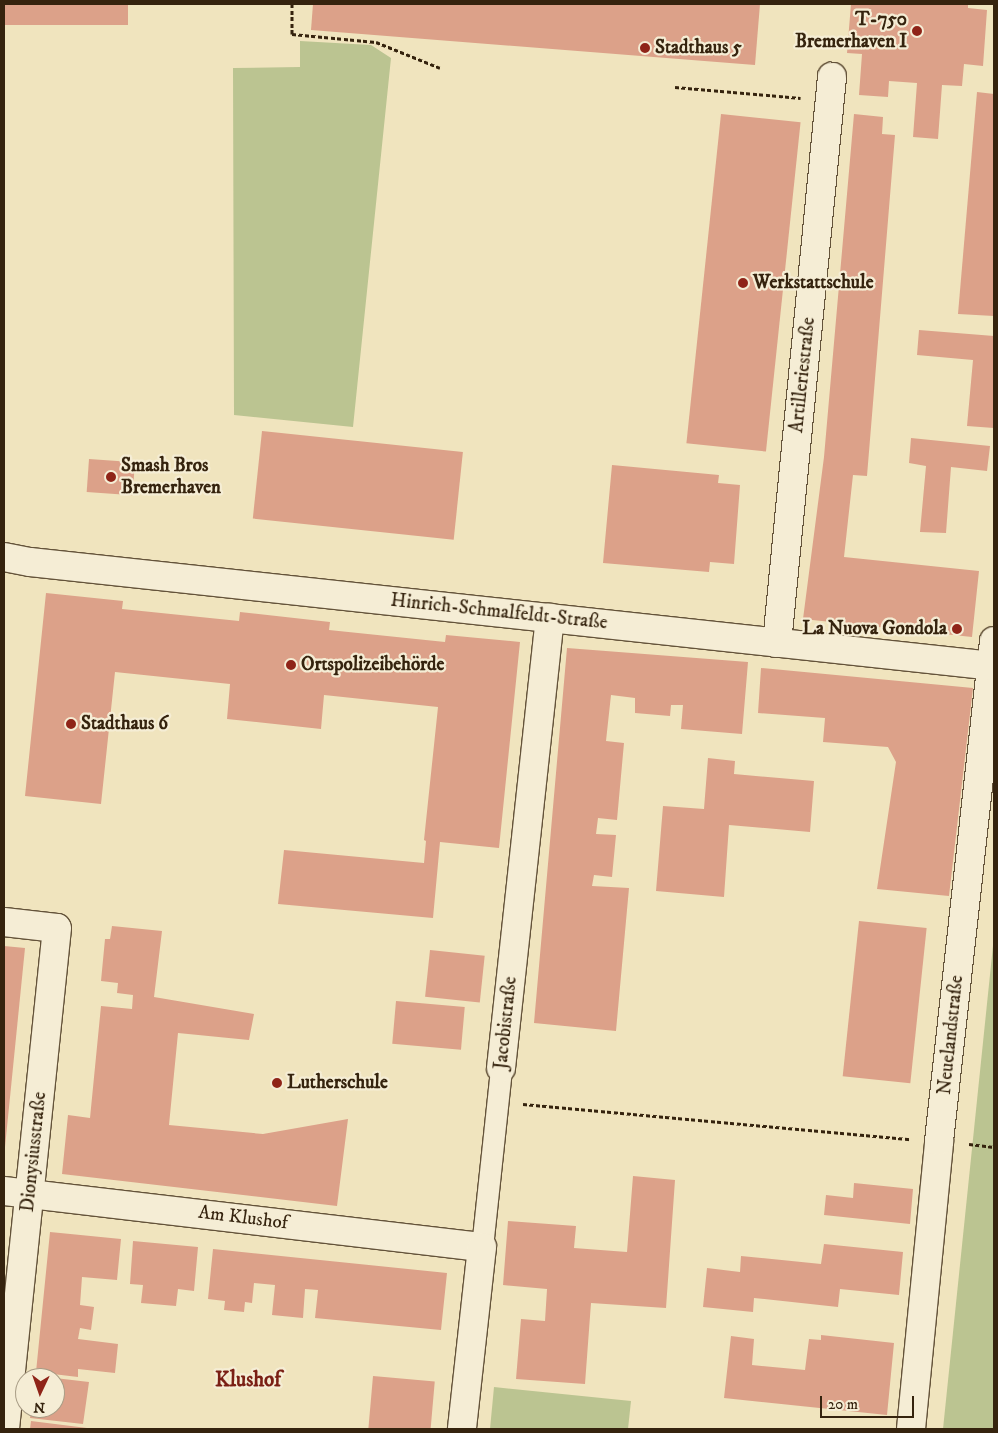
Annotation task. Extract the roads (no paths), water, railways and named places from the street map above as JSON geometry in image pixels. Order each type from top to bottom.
[{"type":"street","name":"Artilleriestraße","points":[[777,642],[831,89]]},
{"type":"street","name":"Hinrich-Schmalfeldt-Straße","points":[[4,557],[30,562],[777,642],[993,657]]},
{"type":"street","name":"Jacobistraße","points":[[462,1429],[550,618]]},
{"type":"street","name":"Neuelandstraße","points":[[911,1429],[939,1141],[993,657]]},
{"type":"street","name":"Dionysiusstraße","points":[[4,922],[57,928],[16,1192],[4,1429]]},
{"type":"street","name":"Am Klushof","points":[[16,1192],[482,1247]]},
{"type":"place","name":"T-750 Bremerhaven I","points":[[917,31]]},
{"type":"place","name":"Stadthaus 5","points":[[645,48]]},
{"type":"place","name":"Werkstattschule","points":[[743,283]]},
{"type":"place","name":"Smash Bros Bremerhaven","points":[[111,477]]},
{"type":"place","name":"La Nuova Gondola","points":[[957,629]]},
{"type":"place","name":"Ortspolizeibehörde","points":[[291,665]]},
{"type":"place","name":"Stadthaus 6","points":[[71,724]]},
{"type":"place","name":"Lutherschule","points":[[277,1083]]},
{"type":"district","name":"Klushof","points":[[248,1380]]}]
